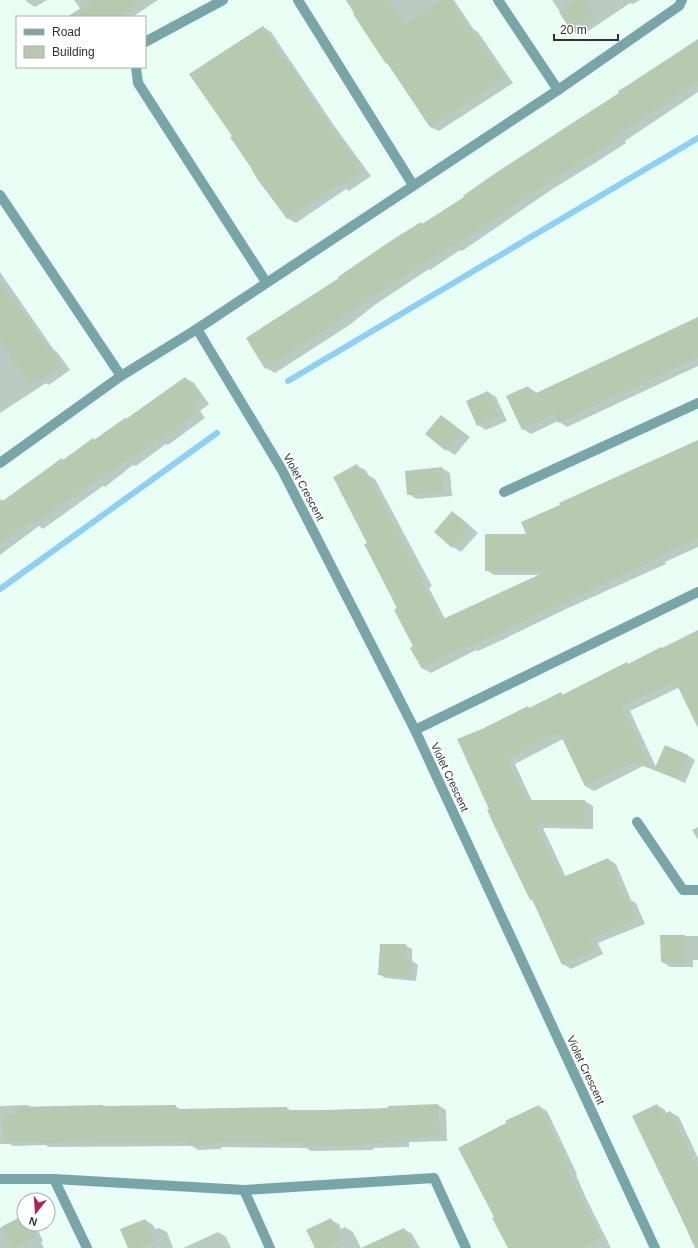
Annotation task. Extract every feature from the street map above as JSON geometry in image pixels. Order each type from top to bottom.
[{"type":"street","points":[[146,41],[223,0]]},
{"type":"street","points":[[298,0],[413,186]]},
{"type":"street","points":[[498,0],[558,90]]},
{"type":"street","points":[[0,463],[121,376],[197,329],[558,90],[679,6],[682,0]]},
{"type":"street","points":[[136,68],[138,83],[266,282]]},
{"type":"street","points":[[0,196],[121,376]]},
{"type":"street","name":"Violet Crescent","points":[[197,329],[282,470],[414,730],[655,1248]]},
{"type":"street","points":[[504,492],[698,403]]},
{"type":"street","points":[[414,730],[698,592]]},
{"type":"street","points":[[637,822],[683,890],[698,890]]},
{"type":"street","points":[[0,1179],[54,1179],[244,1190],[434,1178],[466,1248]]},
{"type":"street","points":[[54,1179],[87,1248]]},
{"type":"street","points":[[244,1190],[270,1248]]},
{"type":"building","points":[[93,0],[143,0],[119,16],[69,16]]},
{"type":"building","points":[[346,0],[388,0],[405,24],[442,0],[450,0],[468,28],[469,26],[505,78],[430,127],[387,63],[386,64],[353,14],[354,13]]},
{"type":"building","points":[[576,0],[584,0],[595,17],[572,32],[559,12]]},
{"type":"building","points":[[263,26],[327,121],[363,171],[340,187],[338,184],[287,219],[258,180],[230,137],[232,136],[189,74]]},
{"type":"building","points":[[698,39],[698,81],[617,136],[618,138],[546,184],[453,247],[452,245],[421,266],[420,265],[339,321],[265,369],[246,338],[339,278],[338,277],[389,242],[421,222],[422,224],[464,197],[463,196],[494,174],[619,93],[618,91]]},
{"type":"building","points":[[0,280],[47,346],[49,346],[63,365],[40,381],[38,378],[30,384],[0,340]]},
{"type":"building","points":[[698,317],[698,357],[558,423],[554,414],[522,430],[506,396],[528,386],[532,395]]},
{"type":"building","points":[[185,377],[202,399],[192,406],[197,413],[127,462],[125,460],[96,482],[95,481],[33,525],[31,521],[0,544],[0,503],[62,458],[63,460],[93,438],[94,440],[125,418],[126,419]]},
{"type":"building","points":[[488,391],[499,416],[477,426],[466,401]]},
{"type":"building","points":[[441,415],[462,432],[446,451],[425,434]]},
{"type":"building","points":[[698,440],[698,538],[657,557],[658,559],[469,647],[468,645],[422,669],[410,648],[413,646],[394,610],[397,608],[364,544],[367,543],[333,477],[357,464],[363,475],[367,473],[424,582],[421,583],[441,620],[547,571],[485,571],[485,534],[526,534],[521,522],[560,505],[559,503]]},
{"type":"building","points":[[442,467],[444,491],[407,495],[405,471]]},
{"type":"building","points":[[452,511],[470,527],[452,548],[434,532]]},
{"type":"building","points":[[698,630],[698,728],[675,681],[622,706],[652,769],[634,762],[585,786],[560,734],[556,736],[555,734],[507,759],[526,800],[585,800],[585,825],[535,824],[561,878],[608,858],[624,898],[627,897],[637,919],[590,939],[595,949],[562,965],[532,899],[530,900],[492,821],[487,809],[489,809],[457,739],[482,729],[528,706],[529,708],[561,692],[562,695],[627,662],[628,664]]},
{"type":"building","points":[[665,745],[688,755],[677,779],[654,770]]},
{"type":"building","points":[[660,935],[685,935],[685,963],[661,962]]},
{"type":"building","points":[[380,944],[406,944],[405,960],[412,960],[410,978],[378,975]]},
{"type":"building","points":[[438,1104],[439,1136],[401,1138],[401,1142],[365,1144],[365,1146],[302,1146],[302,1143],[264,1144],[264,1142],[213,1143],[213,1145],[188,1146],[188,1142],[39,1143],[39,1141],[4,1141],[3,1114],[16,1114],[16,1107],[176,1105],[176,1109],[287,1107],[287,1110],[325,1110],[388,1108],[388,1106]]},
{"type":"building","points":[[657,1104],[662,1115],[670,1111],[698,1168],[698,1248],[696,1248],[632,1116]]},
{"type":"building","points":[[539,1105],[569,1169],[568,1170],[579,1195],[601,1238],[581,1248],[508,1248],[492,1218],[494,1217],[458,1148],[506,1123],[505,1121]]},
{"type":"building","points":[[331,1218],[342,1240],[325,1248],[315,1248],[306,1230]]},
{"type":"building","points":[[16,1219],[16,1232],[34,1232],[36,1237],[11,1248],[1,1227]]},
{"type":"building","points":[[145,1219],[156,1241],[139,1248],[128,1248],[120,1229]]},
{"type":"building","points":[[404,1228],[414,1248],[361,1248]]},
{"type":"waterway","points":[[288,381],[698,138]]},
{"type":"waterway","points":[[0,589],[217,433]]}]
